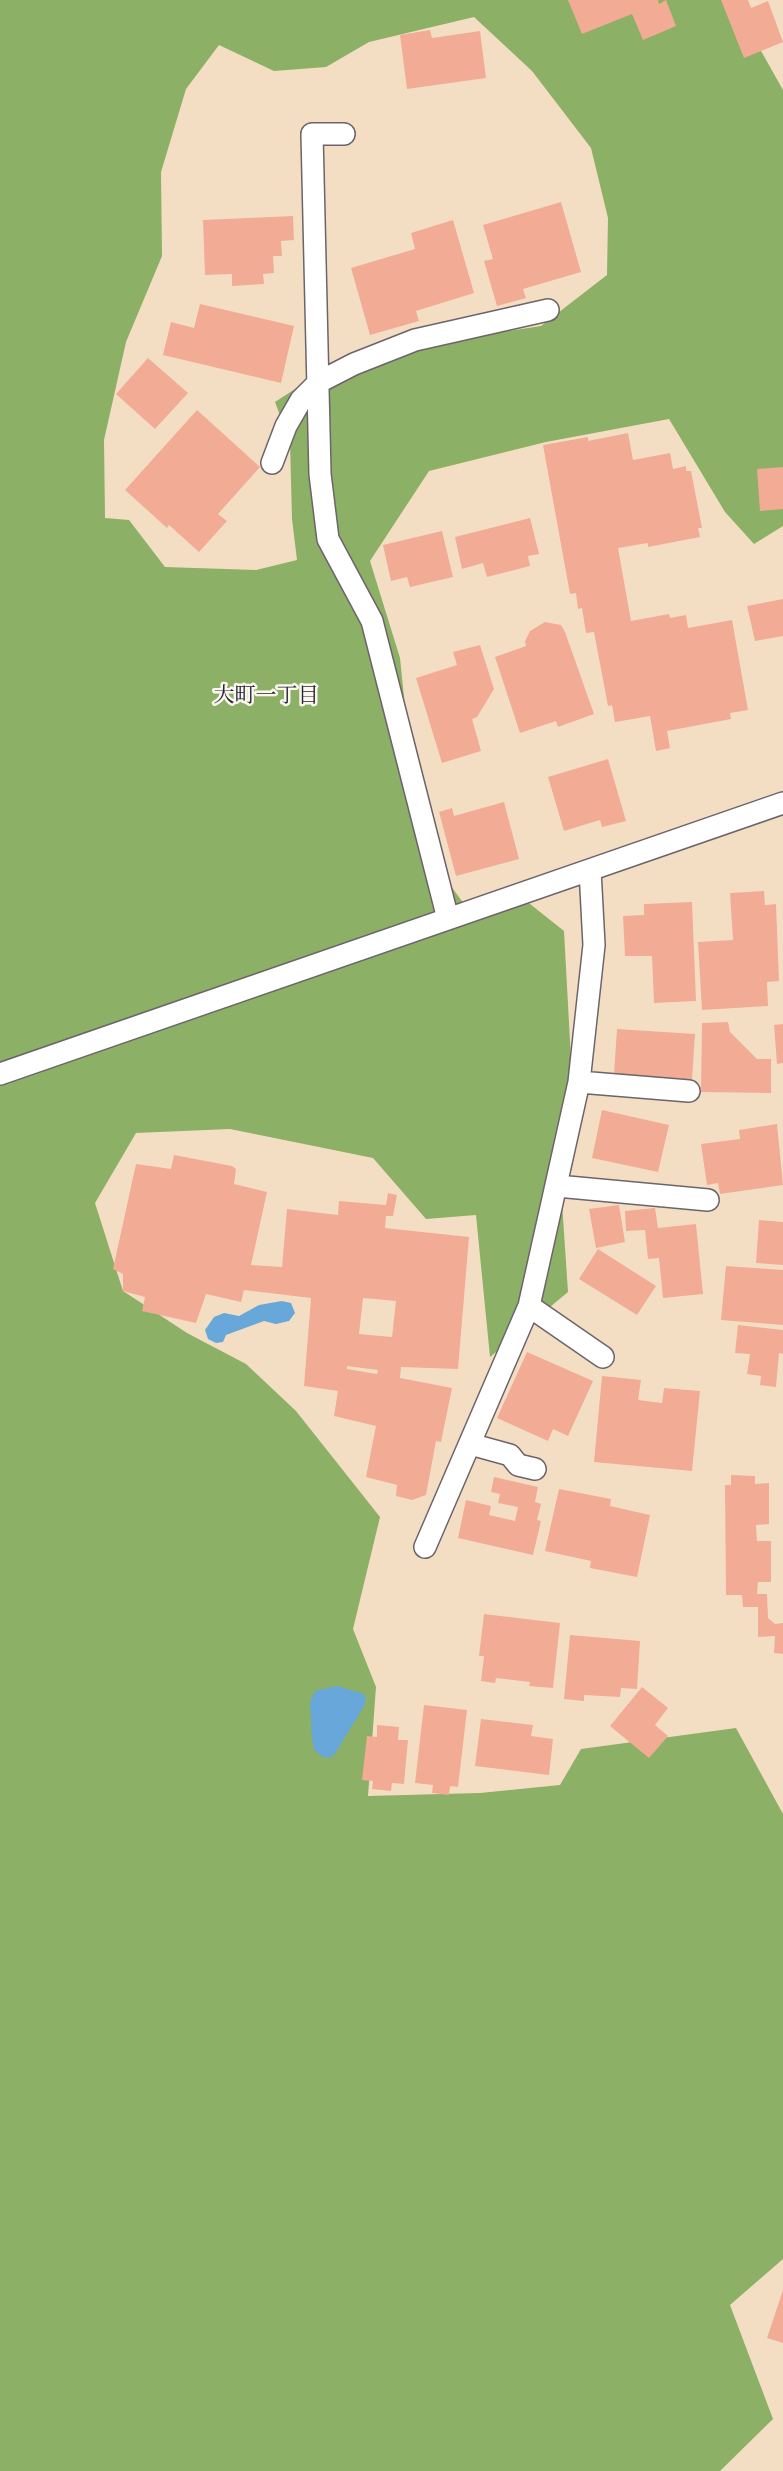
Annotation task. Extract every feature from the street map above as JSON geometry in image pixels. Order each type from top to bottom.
[{"type":"lane","points":[[344,134],[312,134],[320,474],[328,539],[372,621],[448,919]]},
{"type":"lane","points":[[272,463],[286,426],[301,400],[319,381],[354,364],[415,340],[548,310]]},
{"type":"lane","points":[[0,1074],[783,803]]},
{"type":"lane","points":[[425,1547],[529,1306],[579,1082],[594,945],[590,870]]},
{"type":"lane","points":[[579,1082],[689,1090]]},
{"type":"lane","points":[[557,1186],[708,1200]]},
{"type":"lane","points":[[529,1306],[603,1357]]},
{"type":"lane","points":[[470,1444],[510,1455],[518,1465],[535,1470]]},
{"type":"green space","points":[[0,0],[724,0],[738,10],[783,90],[783,526],[754,544],[725,512],[669,419],[546,442],[429,471],[370,561],[400,658],[410,755],[431,859],[467,908],[520,896],[564,931],[572,1078],[557,1129],[568,1292],[490,1357],[476,1215],[426,1219],[373,1158],[230,1129],[136,1133],[95,1203],[123,1291],[187,1333],[246,1364],[296,1411],[380,1517],[353,1629],[376,1687],[368,1796],[480,1793],[560,1785],[581,1749],[736,1728],[783,1814],[783,2259],[730,2305],[773,2419],[720,2471],[0,2471]],"holes":[[[474,17],[532,71],[591,148],[608,218],[607,275],[541,326],[346,356],[275,402],[290,442],[292,519],[297,560],[256,570],[165,567],[129,520],[105,518],[104,440],[126,342],[162,256],[161,172],[186,89],[219,45],[274,71],[326,67],[369,42]]]},
{"type":"water","points":[[282,1301],[291,1303],[295,1313],[289,1321],[276,1324],[264,1321],[226,1335],[223,1342],[216,1343],[208,1339],[205,1330],[214,1317],[224,1313],[239,1316],[259,1305]]},
{"type":"water","points":[[337,1686],[364,1694],[366,1699],[336,1752],[333,1756],[325,1758],[315,1751],[312,1740],[310,1702],[315,1691]]},
{"type":"building","points":[[568,0],[658,0],[659,4],[666,0],[676,26],[643,40],[632,14],[582,34]]},
{"type":"building","points":[[721,0],[748,0],[751,8],[768,1],[783,42],[744,58]]},
{"type":"building","points":[[430,30],[432,38],[480,31],[486,78],[407,89],[400,35]]},
{"type":"building","points":[[561,202],[581,272],[523,289],[526,298],[497,306],[484,261],[493,259],[483,225]]},
{"type":"building","points":[[293,216],[294,240],[281,241],[282,256],[273,256],[274,273],[263,274],[264,284],[232,286],[232,274],[205,275],[203,220]]},
{"type":"building","points":[[453,220],[474,293],[416,311],[419,321],[370,335],[351,268],[415,249],[411,233]]},
{"type":"building","points":[[200,304],[294,326],[281,383],[163,355],[171,322],[194,328]]},
{"type":"building","points":[[148,358],[188,393],[155,429],[116,394]]},
{"type":"building","points":[[197,410],[260,467],[218,514],[227,521],[199,552],[169,525],[167,528],[125,490]]},
{"type":"building","points":[[628,433],[633,460],[670,453],[673,469],[686,466],[686,471],[691,471],[702,528],[698,528],[700,537],[648,547],[648,543],[618,548],[631,621],[669,614],[670,618],[686,615],[688,628],[732,620],[748,710],[730,713],[731,719],[667,731],[670,748],[656,751],[650,716],[615,722],[612,705],[608,706],[594,632],[586,633],[582,608],[578,609],[576,593],[570,594],[543,445],[588,437],[588,441]]},
{"type":"building","points":[[783,467],[783,509],[760,511],[757,469]]},
{"type":"building","points":[[530,518],[539,554],[528,556],[530,566],[487,577],[483,563],[462,569],[455,537]]},
{"type":"building","points":[[442,531],[453,577],[410,587],[407,577],[391,581],[383,545]]},
{"type":"building","points":[[783,599],[783,636],[755,641],[747,606]]},
{"type":"building","points":[[545,622],[561,625],[565,632],[594,714],[558,727],[556,721],[520,733],[495,657],[526,646],[525,641],[530,631]]},
{"type":"building","points":[[480,645],[494,689],[477,717],[472,719],[481,751],[442,763],[416,678],[457,665],[453,652]]},
{"type":"building","points":[[608,759],[626,821],[602,827],[600,820],[564,831],[548,777]]},
{"type":"building","points":[[504,802],[519,859],[456,876],[439,812],[452,808],[454,816]]},
{"type":"building","points":[[764,891],[765,905],[776,904],[779,981],[767,982],[768,1006],[702,1010],[698,942],[733,940],[730,893]]},
{"type":"building","points":[[692,902],[696,1001],[654,1003],[652,956],[625,956],[623,916],[644,915],[644,904]]},
{"type":"building","points":[[728,1022],[730,1032],[757,1059],[771,1059],[771,1093],[701,1092],[702,1023]]},
{"type":"building","points":[[783,1024],[783,1063],[777,1064],[774,1025]]},
{"type":"building","points":[[617,1029],[695,1034],[692,1080],[614,1075]]},
{"type":"building","points":[[602,1110],[669,1125],[658,1172],[592,1158]]},
{"type":"building","points":[[777,1124],[783,1185],[720,1194],[718,1183],[707,1185],[701,1144],[740,1139],[739,1130]]},
{"type":"building","points":[[174,1155],[232,1166],[236,1169],[234,1184],[267,1192],[251,1265],[282,1267],[287,1209],[338,1215],[339,1201],[386,1205],[388,1193],[397,1195],[393,1216],[386,1216],[385,1228],[469,1237],[458,1369],[401,1367],[400,1378],[452,1388],[441,1442],[436,1441],[426,1495],[412,1500],[396,1496],[397,1485],[366,1477],[376,1426],[334,1416],[338,1391],[304,1386],[311,1298],[244,1290],[241,1302],[206,1294],[196,1323],[142,1311],[145,1297],[123,1291],[123,1274],[113,1269],[136,1164],[171,1169]],"holes":[[[363,1298],[396,1301],[392,1337],[359,1334]],[[347,1366],[378,1370],[377,1374],[347,1369]]]},
{"type":"building","points":[[619,1205],[625,1242],[596,1248],[589,1209]]},
{"type":"building","points":[[655,1208],[658,1228],[696,1224],[703,1294],[663,1298],[659,1258],[648,1259],[645,1230],[626,1231],[625,1211]]},
{"type":"building","points":[[759,1220],[783,1222],[783,1265],[756,1263]]},
{"type":"building","points":[[598,1249],[656,1286],[637,1315],[579,1279]]},
{"type":"building","points":[[726,1266],[783,1270],[783,1325],[721,1320]]},
{"type":"building","points":[[738,1325],[783,1330],[783,1354],[779,1353],[776,1387],[760,1385],[761,1376],[747,1374],[750,1354],[735,1353]]},
{"type":"building","points":[[527,1352],[593,1381],[568,1436],[553,1429],[548,1441],[497,1418]]},
{"type":"building","points":[[602,1376],[641,1380],[638,1400],[662,1403],[664,1388],[700,1391],[692,1471],[594,1462]]},
{"type":"building","points":[[731,1475],[755,1476],[755,1484],[769,1483],[769,1524],[756,1525],[757,1541],[771,1541],[771,1582],[758,1582],[757,1594],[767,1594],[768,1618],[775,1624],[783,1623],[783,1654],[774,1653],[775,1636],[758,1637],[758,1607],[743,1607],[742,1595],[726,1595],[725,1485],[731,1485]]},
{"type":"building","points":[[494,1477],[538,1487],[535,1502],[541,1504],[537,1520],[541,1521],[533,1555],[458,1538],[466,1500],[491,1506],[489,1515],[515,1521],[518,1507],[498,1503],[500,1494],[491,1492]]},
{"type":"building","points":[[559,1489],[611,1499],[610,1506],[650,1515],[637,1577],[590,1568],[591,1561],[545,1551]]},
{"type":"building","points":[[484,1614],[560,1623],[553,1688],[529,1686],[530,1682],[496,1678],[495,1683],[481,1681],[484,1656],[479,1656]]},
{"type":"building","points":[[570,1635],[640,1641],[637,1689],[621,1688],[620,1697],[584,1695],[584,1701],[564,1699]]},
{"type":"building","points":[[642,1687],[668,1708],[655,1725],[668,1736],[649,1758],[610,1726]]},
{"type":"building","points":[[424,1705],[467,1710],[458,1787],[450,1786],[449,1795],[432,1793],[433,1785],[415,1783]]},
{"type":"building","points":[[481,1719],[533,1725],[531,1736],[553,1739],[549,1775],[475,1766]]},
{"type":"building","points":[[377,1725],[399,1727],[398,1740],[408,1740],[404,1784],[392,1783],[391,1791],[372,1789],[373,1781],[362,1780],[367,1736],[377,1737]]},
{"type":"building","points":[[783,2290],[783,2343],[767,2338]]},
{"type":"district","name":"大町一丁目","points":[[266,697]]}]
